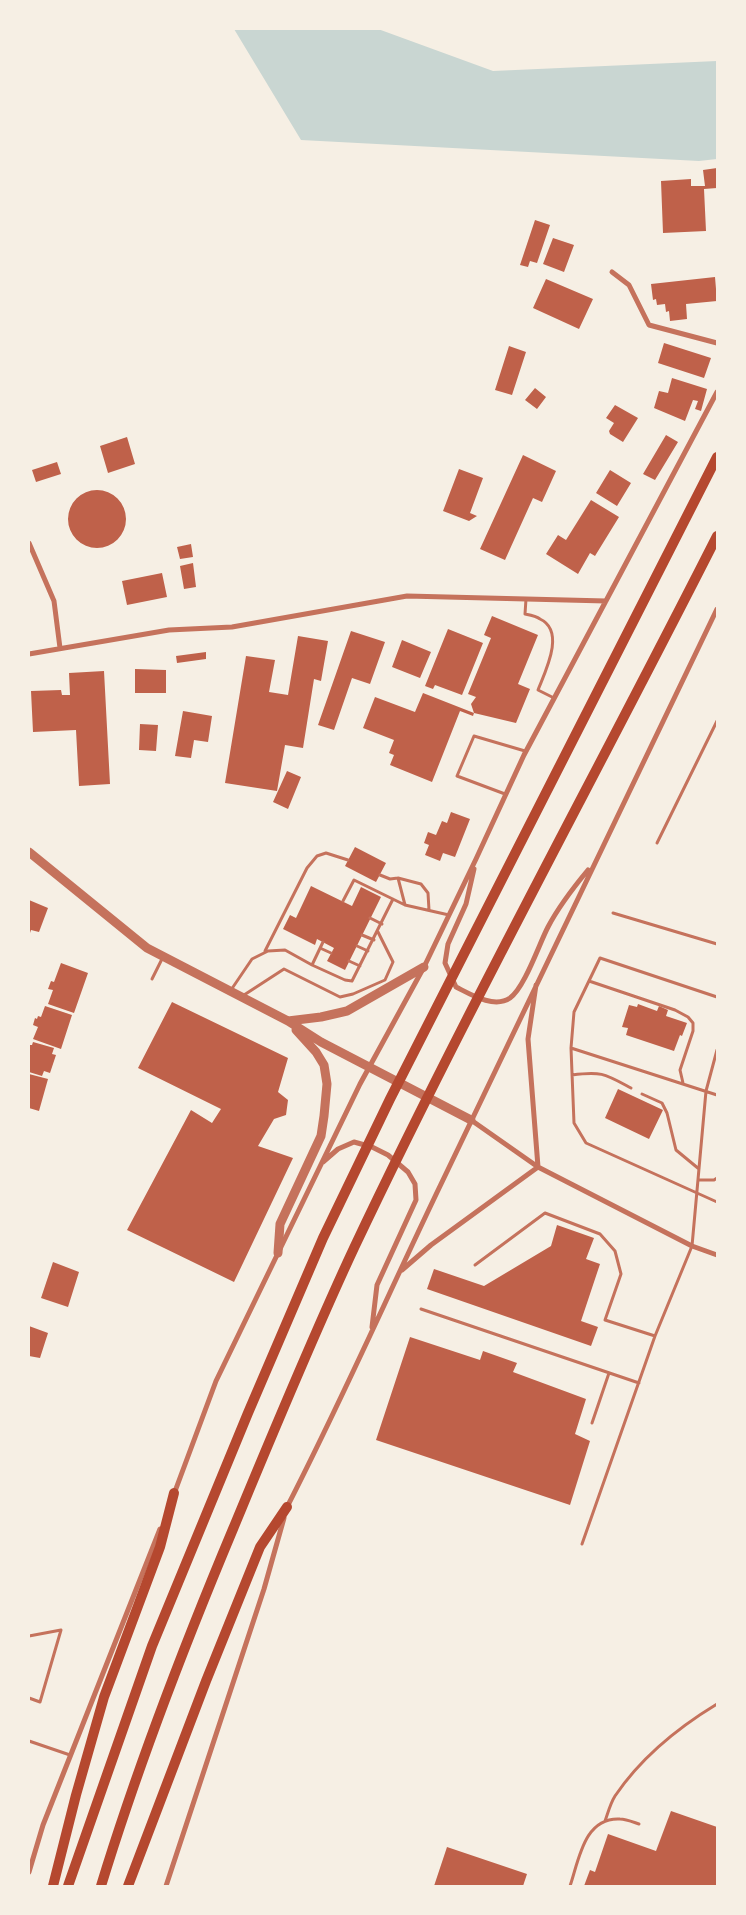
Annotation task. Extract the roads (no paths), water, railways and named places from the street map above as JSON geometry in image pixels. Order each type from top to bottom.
[{"type":"main road","points":[[68,1886],[152,1646],[248,1413],[328,1230],[390,1099],[717,457]]},
{"type":"main road","points":[[101,1886],[115,1840],[180,1658],[275,1428],[365,1225],[423,1106],[717,536]]},
{"type":"main road","points":[[53,1886],[104,1696],[160,1548],[174,1493]]},
{"type":"main road","points":[[128,1886],[260,1547],[287,1507]]},
{"type":"street","points":[[612,272],[629,285],[649,325],[717,343]]},
{"type":"street","points":[[29,1872],[43,1825],[174,1493],[216,1381],[370,1066],[424,967],[526,751],[717,392]]},
{"type":"street","points":[[29,542],[54,601],[60,648]]},
{"type":"street","points":[[29,654],[169,630],[232,627],[407,596],[606,601]]},
{"type":"street","points":[[166,1886],[264,1589],[287,1507],[344,1393],[537,979],[717,609]]},
{"type":"street","points":[[29,852],[148,948],[288,1021],[321,1042],[471,1120],[538,1167],[692,1246],[717,1254]]},
{"type":"street","points":[[476,859],[466,904],[448,944],[445,963],[456,987],[485,1000],[497,1002],[510,998],[523,981],[548,927],[566,897],[594,862]]},
{"type":"street","points":[[288,1021],[321,1017],[347,1011],[424,967]]},
{"type":"street","points":[[537,979],[528,1040],[538,1167]]},
{"type":"street","points":[[278,1254],[280,1224],[321,1136],[327,1084],[324,1066],[316,1052],[288,1021]]},
{"type":"street","points":[[322,1164],[338,1149],[354,1142],[372,1147],[388,1155],[408,1172],[415,1184],[416,1200],[377,1285],[371,1333]]},
{"type":"street","points":[[399,1272],[430,1245],[538,1167]]},
{"type":"lane","points":[[526,599],[526,614],[542,619],[549,627],[553,641],[551,656],[538,690],[554,698]]},
{"type":"lane","points":[[657,843],[717,721]]},
{"type":"lane","points":[[506,794],[457,776],[474,736],[526,751]]},
{"type":"lane","points":[[265,952],[307,868],[317,856],[326,853],[348,860]]},
{"type":"lane","points":[[380,875],[390,880],[398,878],[421,884],[428,893],[429,910]]},
{"type":"lane","points":[[398,878],[405,905]]},
{"type":"lane","points":[[343,901],[354,880],[405,905],[449,915]]},
{"type":"lane","points":[[230,991],[252,959],[265,952],[285,950],[312,965],[345,980],[352,981],[393,899]]},
{"type":"lane","points":[[613,913],[717,944]]},
{"type":"lane","points":[[370,918],[382,924]]},
{"type":"lane","points":[[242,997],[284,969],[340,997],[354,994],[385,980],[393,962],[378,932]]},
{"type":"lane","points":[[362,935],[374,940]]},
{"type":"lane","points":[[312,965],[323,942]]},
{"type":"lane","points":[[357,946],[368,951]]},
{"type":"lane","points":[[320,948],[331,953]]},
{"type":"lane","points":[[152,979],[163,956]]},
{"type":"lane","points":[[717,997],[600,958],[574,1012],[570,1048],[574,1123],[586,1143],[717,1202]]},
{"type":"lane","points":[[349,961],[360,966]]},
{"type":"lane","points":[[589,981],[675,1010],[693,1022],[693,1031],[680,1070],[683,1084]]},
{"type":"lane","points":[[570,1048],[717,1095]]},
{"type":"lane","points":[[582,1544],[655,1336],[692,1246],[706,1091],[717,1050]]},
{"type":"lane","points":[[572,1075],[593,1072],[604,1074],[631,1088]]},
{"type":"lane","points":[[642,1094],[662,1103],[667,1113],[676,1150],[699,1169]]},
{"type":"lane","points":[[699,1180],[714,1180],[717,1178]]},
{"type":"lane","points":[[475,1265],[545,1213],[600,1234],[615,1251],[621,1274],[605,1320],[655,1336]]},
{"type":"lane","points":[[421,1309],[639,1383]]},
{"type":"lane","points":[[592,1423],[609,1373]]},
{"type":"lane","points":[[29,1636],[61,1630],[40,1702],[29,1698]]},
{"type":"lane","points":[[605,1821],[614,1798],[632,1775],[656,1750],[692,1720],[717,1704]]},
{"type":"lane","points":[[29,1740],[70,1755]]},
{"type":"lane","points":[[570,1886],[587,1837],[596,1826],[605,1821],[620,1818],[639,1824]]}]
